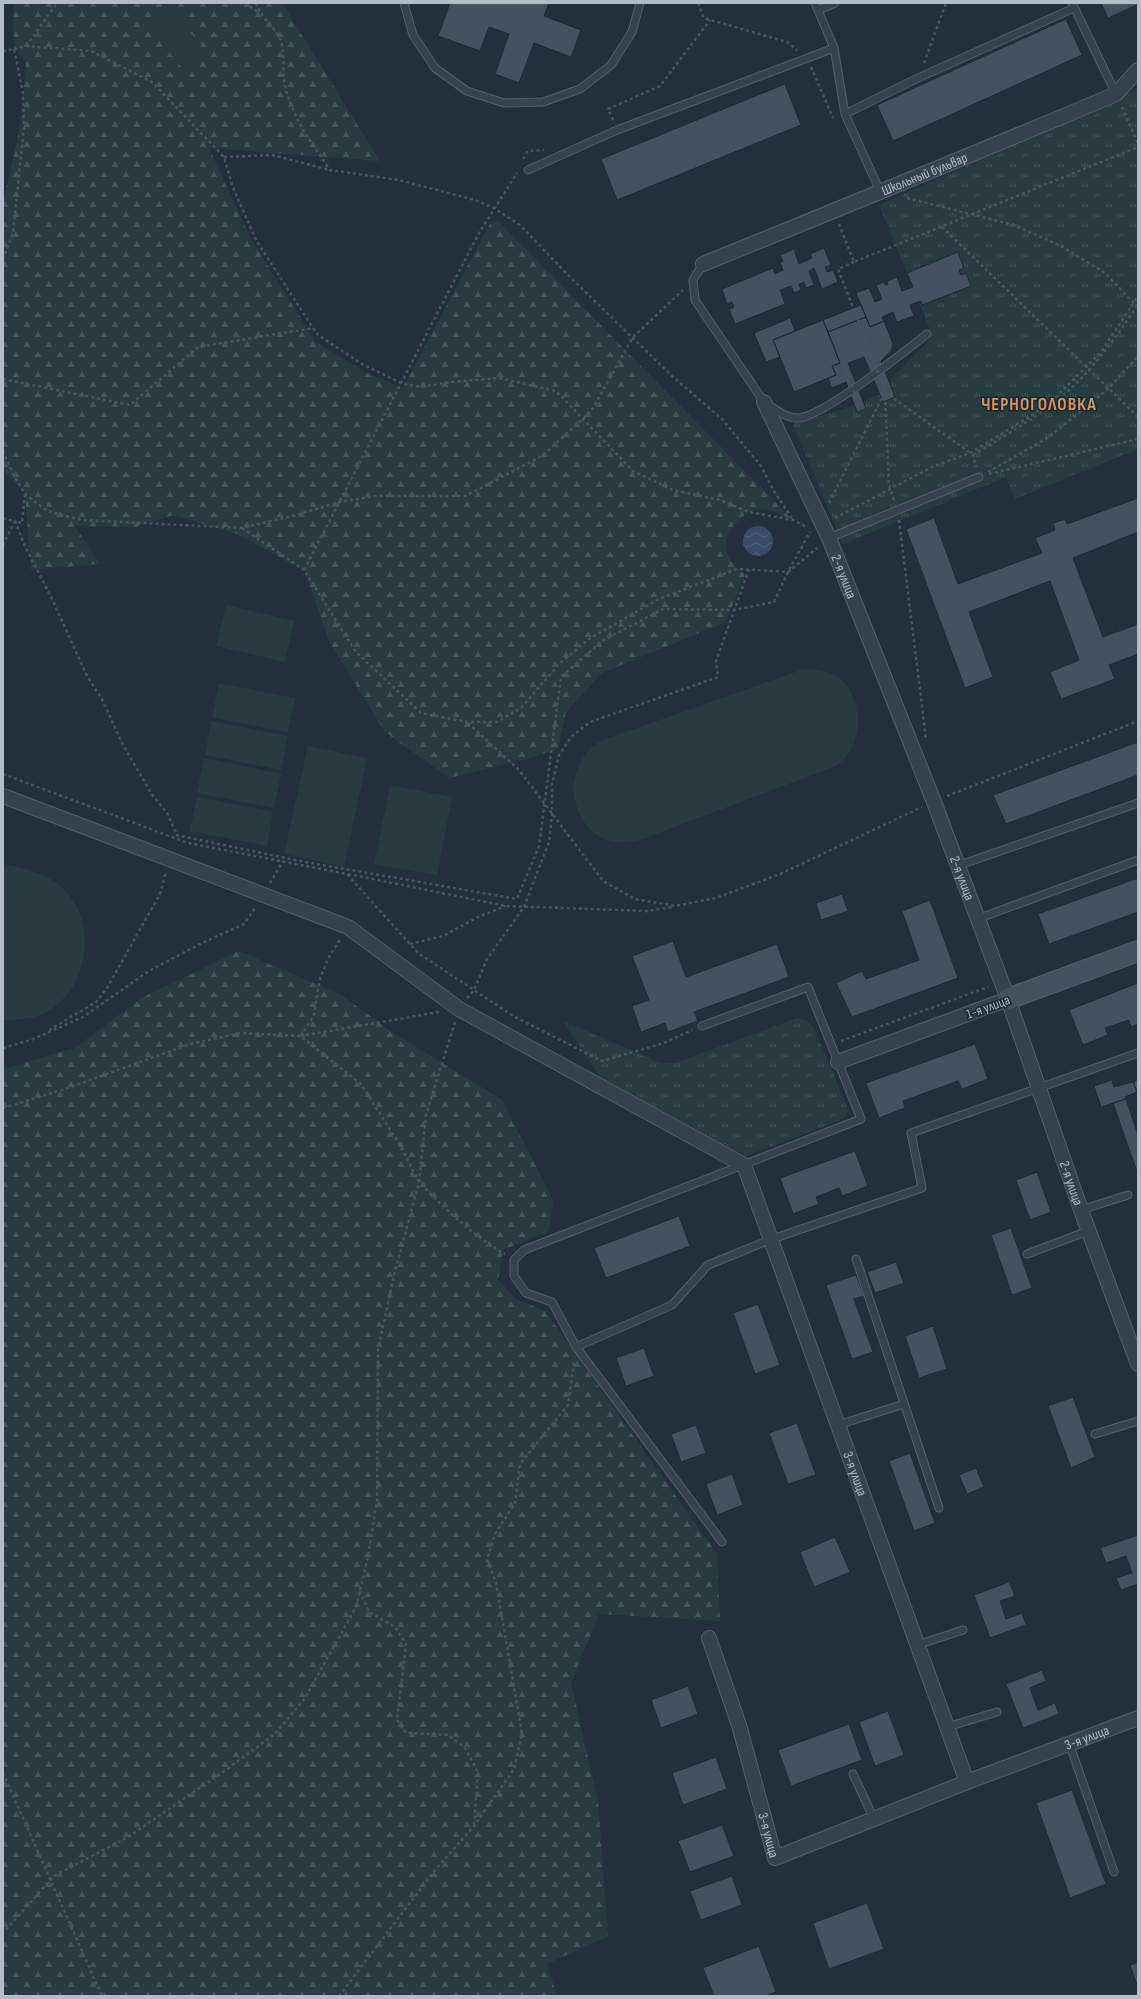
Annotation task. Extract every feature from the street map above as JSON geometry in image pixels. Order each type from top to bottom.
[{"type":"street","name":"Школьный бульвар","points":[[703,264],[834,212],[880,191],[1116,94],[1138,70]]},
{"type":"street","name":"2-я улица","points":[[764,402],[818,524],[829,538],[934,802],[1004,991],[1088,1231],[1138,1364]]},
{"type":"street","points":[[3,796],[348,927],[459,1009],[744,1165]]},
{"type":"street","name":"1-я улица","points":[[838,1062],[1004,991],[1138,951]]},
{"type":"street","name":"3-я улица","points":[[744,1165],[967,1782]]},
{"type":"street","name":"3-я улица","points":[[709,1638],[739,1725],[776,1858],[967,1782],[1138,1718]]},
{"type":"lane","points":[[404,3],[413,35],[435,68],[467,91],[504,103],[543,102],[580,89],[611,65],[632,32],[640,3]]},
{"type":"lane","points":[[815,3],[834,48],[845,114],[880,191]]},
{"type":"lane","points":[[818,10],[835,3]]},
{"type":"lane","points":[[845,114],[918,78],[1073,6],[1116,94]]},
{"type":"lane","points":[[528,170],[617,130],[834,48]]},
{"type":"lane","points":[[703,264],[693,280],[695,300],[764,402],[778,412],[791,417],[808,416],[830,403],[892,361],[927,334]]},
{"type":"lane","points":[[829,538],[979,477]]},
{"type":"lane","points":[[957,866],[1138,803]]},
{"type":"lane","points":[[977,918],[1138,860]]},
{"type":"lane","points":[[702,1026],[808,987],[861,1119],[524,1250],[514,1260],[514,1276],[526,1293],[552,1302],[576,1347],[722,1542]]},
{"type":"lane","points":[[576,1347],[672,1305],[708,1266],[772,1239],[922,1188],[911,1133],[1138,1053]]},
{"type":"lane","points":[[1081,1210],[1128,1195]]},
{"type":"lane","points":[[1027,1254],[1088,1231]]},
{"type":"lane","points":[[856,1259],[939,1508]]},
{"type":"lane","points":[[838,1425],[904,1404]]},
{"type":"lane","points":[[1095,1434],[1138,1421]]},
{"type":"lane","points":[[917,1645],[963,1630]]},
{"type":"lane","points":[[947,1727],[997,1712]]},
{"type":"lane","points":[[1069,1743],[1114,1872]]},
{"type":"lane","points":[[853,1774],[874,1819]]},
{"type":"path","points":[[26,46],[57,3]]},
{"type":"path","points":[[245,3],[259,12],[270,24],[281,42],[285,86],[294,115],[330,170]]},
{"type":"path","points":[[256,3],[259,12]]},
{"type":"path","points":[[698,3],[704,18],[787,42],[807,59],[836,124]]},
{"type":"path","points":[[918,78],[946,3]]},
{"type":"path","points":[[617,130],[608,109],[660,86],[710,20]]},
{"type":"path","points":[[3,51],[26,46],[91,52],[152,82],[224,157],[232,184],[256,240],[318,335],[362,364],[401,383],[421,387],[451,382],[499,378],[556,391],[633,471],[673,490],[720,500],[749,512],[793,520],[807,527],[818,524],[934,466],[970,453]]},
{"type":"path","points":[[3,259],[13,233],[24,127],[23,93],[14,49]]},
{"type":"path","points":[[927,746],[898,511],[890,489],[886,392],[838,269],[1138,146],[1116,94]]},
{"type":"path","points":[[224,157],[272,155],[330,170],[399,180],[475,200],[494,208],[520,225],[571,278],[672,376],[722,419],[761,466],[774,491],[793,520]]},
{"type":"path","points":[[304,570],[494,208],[518,171],[528,170]]},
{"type":"path","points":[[880,191],[1014,225],[1061,246],[1105,273],[1138,307]]},
{"type":"path","points":[[834,212],[854,262]]},
{"type":"path","points":[[942,226],[1087,369],[1138,417]]},
{"type":"path","points":[[3,451],[13,474],[25,494],[47,511],[82,520],[242,528],[292,516],[340,502],[374,496],[465,496],[542,456],[583,419],[593,408],[633,337],[676,297],[685,286]]},
{"type":"path","points":[[886,392],[973,455],[1036,415],[1067,392],[1101,352],[1138,296]]},
{"type":"path","points":[[1087,369],[1104,354],[1138,307],[1138,301]]},
{"type":"path","points":[[3,379],[130,405],[198,347],[313,328]]},
{"type":"path","points":[[979,477],[1048,437],[1108,389],[1138,356]]},
{"type":"path","points":[[845,368],[859,404]]},
{"type":"path","points":[[176,835],[305,862],[517,899],[538,846],[561,677],[602,641],[664,609],[734,610],[774,602],[788,572],[818,524],[886,392]]},
{"type":"path","points":[[979,477],[1138,439]]},
{"type":"path","points":[[3,518],[22,523],[25,494]]},
{"type":"path","points":[[3,545],[15,521]]},
{"type":"path","points":[[15,521],[24,544],[53,601],[87,676],[102,699],[122,743],[151,793],[166,813],[178,840]]},
{"type":"path","points":[[807,527],[818,524]]},
{"type":"path","points":[[242,528],[304,570],[356,652],[421,713],[468,722],[497,722],[521,708],[560,663],[588,639],[659,599],[737,569],[788,572],[829,538]]},
{"type":"path","points":[[3,1933],[54,1876],[128,1838],[275,1734],[305,1698],[356,1607],[368,1557],[377,1500],[378,1350],[394,1275],[420,1182],[426,1115],[459,1009],[474,990],[487,959],[524,907],[549,842],[552,815],[552,784],[559,755],[572,736],[590,722],[718,678],[716,661],[749,569]]},
{"type":"path","points":[[347,874],[506,906],[647,911],[675,906],[716,898],[780,874],[934,802],[1138,721]]},
{"type":"path","points":[[468,722],[519,770],[603,881],[635,899],[675,906]]},
{"type":"path","points":[[42,1035],[96,1002],[107,988],[160,894],[170,860]]},
{"type":"path","points":[[3,1048],[42,1035],[83,1017],[149,971],[198,945],[244,924],[263,896],[283,861]]},
{"type":"path","points":[[410,944],[442,936],[480,916],[506,906]]},
{"type":"path","points":[[300,1036],[314,1015],[320,978],[330,955],[348,927]]},
{"type":"path","points":[[831,1045],[1004,991]]},
{"type":"path","points":[[3,1108],[68,1088],[190,1044],[241,1033],[300,1036],[459,1009]]},
{"type":"path","points":[[300,1036],[361,1084],[400,1145],[420,1182],[444,1208],[490,1246],[514,1260]]},
{"type":"path","points":[[339,1996],[435,1870],[474,1826],[514,1769],[522,1734],[496,1582],[487,1560],[495,1534],[515,1503],[520,1464],[568,1405],[576,1347]]},
{"type":"path","points":[[360,1590],[368,1612],[395,1627],[406,1644],[396,1720],[406,1733],[448,1735],[465,1748],[478,1772],[474,1826]]},
{"type":"path","points":[[3,1773],[102,1996]]},
{"type":"green space","points":[[13,3],[282,3],[380,161],[209,148],[251,239],[316,342],[365,372],[403,388],[489,225],[497,220],[793,520],[767,510],[759,510],[743,516],[731,529],[726,545],[727,553],[737,568],[745,574],[726,622],[602,673],[566,712],[558,749],[533,757],[449,778],[385,732],[329,641],[304,570],[237,534],[174,515],[135,527],[75,526],[100,564],[31,570],[25,494],[3,470],[3,204],[20,126],[26,61],[14,49]]},
{"type":"green space","points":[[169,6],[207,53],[185,71],[146,24]]},
{"type":"green space","points":[[1138,89],[1138,449],[1015,499],[1006,477],[843,544],[793,424],[859,404],[885,392],[892,377],[933,337],[879,205]]},
{"type":"green space","points":[[226,605],[294,621],[285,662],[216,646]]},
{"type":"green space","points":[[804,669],[824,671],[835,675],[850,691],[854,700],[858,722],[857,733],[848,755],[836,766],[640,840],[622,842],[608,841],[590,830],[580,815],[577,807],[574,782],[581,762],[588,751],[594,746],[606,739]]},
{"type":"green space","points":[[219,683],[295,698],[288,732],[212,717]]},
{"type":"green space","points":[[211,721],[288,736],[281,770],[205,755]]},
{"type":"green space","points":[[308,746],[367,758],[344,867],[284,854]]},
{"type":"green space","points":[[204,758],[281,774],[274,808],[197,793]]},
{"type":"green space","points":[[390,785],[452,797],[437,875],[374,864]]},
{"type":"green space","points":[[197,797],[273,812],[267,846],[190,831]]},
{"type":"green space","points":[[3,864],[16,866],[40,874],[52,880],[67,892],[77,908],[83,926],[85,945],[82,964],[75,982],[65,998],[45,1013],[21,1019],[3,1020]]},
{"type":"green space","points":[[239,951],[340,994],[392,1032],[502,1100],[553,1200],[549,1231],[503,1250],[498,1280],[516,1299],[545,1311],[717,1554],[720,1621],[599,1614],[571,1683],[598,1801],[608,1936],[547,1964],[557,1996],[3,1996],[3,1069],[75,1048],[143,997]]},
{"type":"green space","points":[[797,1018],[806,1020],[814,1028],[848,1111],[843,1119],[746,1156],[601,1078],[563,1021],[661,1063],[675,1063]]},
{"type":"water","points":[[758,526],[769,530],[773,541],[769,552],[758,556],[747,552],[743,541],[747,530]]},
{"type":"building","points":[[450,3],[549,3],[544,16],[581,30],[571,57],[534,43],[519,83],[495,74],[509,34],[489,27],[480,51],[438,36]]},
{"type":"building","points":[[1101,3],[1136,3],[1137,5],[1108,18]]},
{"type":"building","points":[[1066,19],[1082,55],[893,141],[877,105]]},
{"type":"building","points":[[785,84],[801,125],[617,200],[601,159]]},
{"type":"building","points":[[824,248],[831,265],[825,267],[827,272],[833,270],[838,282],[822,289],[814,268],[809,271],[814,285],[806,288],[804,282],[799,284],[801,290],[794,293],[791,286],[780,290],[785,304],[735,324],[729,309],[734,307],[732,302],[727,304],[722,289],[773,268],[775,274],[783,270],[780,262],[783,261],[780,255],[794,249],[799,264],[812,258],[810,254]]},
{"type":"building","points":[[958,252],[964,268],[959,270],[961,275],[966,273],[971,286],[922,305],[921,301],[910,305],[914,316],[897,322],[893,312],[882,317],[884,321],[870,327],[856,293],[869,288],[875,302],[882,299],[876,285],[884,282],[885,285],[888,284],[887,281],[897,277],[902,291],[913,287],[907,273]]},
{"type":"building","points":[[861,305],[866,317],[828,332],[823,320]]},
{"type":"building","points":[[866,317],[870,327],[884,321],[893,344],[891,351],[881,361],[895,397],[883,402],[864,357],[848,363],[866,409],[857,412],[846,382],[832,388],[828,378],[836,375],[832,366],[840,363],[828,332]]},
{"type":"building","points":[[790,318],[795,331],[773,340],[780,357],[766,362],[754,333]]},
{"type":"building","points":[[823,320],[840,363],[832,366],[836,375],[794,392],[773,340]]},
{"type":"building","points":[[1138,498],[1138,532],[1073,558],[1103,637],[1138,624],[1138,654],[1109,665],[1115,679],[1061,699],[1050,672],[1079,660],[1050,581],[969,612],[993,677],[965,688],[906,529],[934,518],[958,584],[1042,553],[1035,538],[1055,530],[1053,523],[1065,519],[1067,524]]},
{"type":"building","points":[[1138,742],[1138,775],[1006,824],[993,795]]},
{"type":"building","points":[[1138,878],[1138,912],[1049,944],[1038,914]]},
{"type":"building","points":[[842,894],[848,911],[821,920],[816,903]]},
{"type":"building","points":[[930,900],[958,978],[852,1017],[836,983],[862,971],[866,979],[919,960],[902,911]]},
{"type":"building","points":[[673,941],[686,977],[777,944],[789,977],[694,1012],[698,1021],[668,1032],[665,1023],[641,1032],[632,1006],[649,1000],[632,956]]},
{"type":"building","points":[[1138,983],[1138,1024],[1131,1027],[1129,1020],[1105,1028],[1108,1035],[1083,1045],[1069,1010]]},
{"type":"building","points":[[975,1044],[988,1079],[962,1089],[958,1081],[903,1101],[905,1108],[879,1118],[866,1083]]},
{"type":"building","points":[[1112,1080],[1114,1087],[1133,1082],[1137,1092],[1125,1097],[1126,1099],[1101,1107],[1094,1086]]},
{"type":"building","points":[[1138,1080],[1138,1092],[1137,1092],[1133,1082]]},
{"type":"building","points":[[1126,1099],[1138,1135],[1138,1175],[1113,1103]]},
{"type":"building","points":[[855,1151],[868,1186],[842,1196],[839,1188],[816,1197],[819,1204],[793,1214],[780,1178]]},
{"type":"building","points":[[1037,1172],[1051,1212],[1030,1220],[1016,1180]]},
{"type":"building","points":[[679,1216],[690,1246],[606,1278],[594,1248]]},
{"type":"building","points":[[1011,1228],[1032,1288],[1012,1295],[991,1235]]},
{"type":"building","points":[[896,1262],[904,1283],[875,1293],[867,1272]]},
{"type":"building","points":[[856,1275],[864,1296],[854,1299],[873,1352],[852,1359],[826,1285]]},
{"type":"building","points":[[758,1304],[780,1365],[755,1374],[733,1313]]},
{"type":"building","points":[[933,1326],[947,1369],[919,1378],[905,1336]]},
{"type":"building","points":[[644,1348],[654,1376],[626,1386],[616,1358]]},
{"type":"building","points":[[1073,1397],[1095,1457],[1071,1468],[1048,1406]]},
{"type":"building","points":[[797,1423],[816,1475],[788,1484],[769,1433]]},
{"type":"building","points":[[696,1425],[706,1453],[681,1462],[671,1434]]},
{"type":"building","points":[[910,1453],[935,1523],[914,1531],[889,1461]]},
{"type":"building","points":[[976,1468],[984,1487],[967,1494],[959,1475]]},
{"type":"building","points":[[732,1474],[743,1505],[717,1515],[706,1484]]},
{"type":"building","points":[[1138,1535],[1138,1584],[1121,1590],[1116,1578],[1132,1573],[1126,1556],[1106,1563],[1100,1548]]},
{"type":"building","points":[[835,1537],[850,1572],[814,1587],[800,1552]]},
{"type":"building","points":[[1009,1582],[1015,1596],[1000,1601],[1006,1619],[1022,1613],[1026,1625],[990,1638],[974,1595]]},
{"type":"building","points":[[1042,1670],[1046,1681],[1030,1688],[1038,1710],[1055,1703],[1059,1714],[1023,1728],[1006,1684]]},
{"type":"building","points":[[688,1686],[698,1714],[661,1728],[651,1700]]},
{"type":"building","points":[[888,1711],[904,1755],[875,1766],[859,1722]]},
{"type":"building","points":[[849,1724],[862,1760],[791,1786],[778,1750]]},
{"type":"building","points":[[716,1757],[727,1789],[683,1805],[672,1773]]},
{"type":"building","points":[[1072,1790],[1106,1884],[1070,1898],[1036,1803]]},
{"type":"building","points":[[722,1825],[734,1856],[690,1872],[678,1841]]},
{"type":"building","points":[[732,1876],[742,1905],[701,1920],[690,1891]]},
{"type":"building","points":[[867,1903],[884,1949],[829,1969],[813,1923]]},
{"type":"building","points":[[759,1946],[776,1992],[765,1996],[714,1996],[703,1968]]},
{"type":"building","points":[[1138,1962],[1138,1988],[1130,1965]]},
{"type":"district","name":"ЧЕРНОГОЛОВКА","points":[[1039,404]]}]
